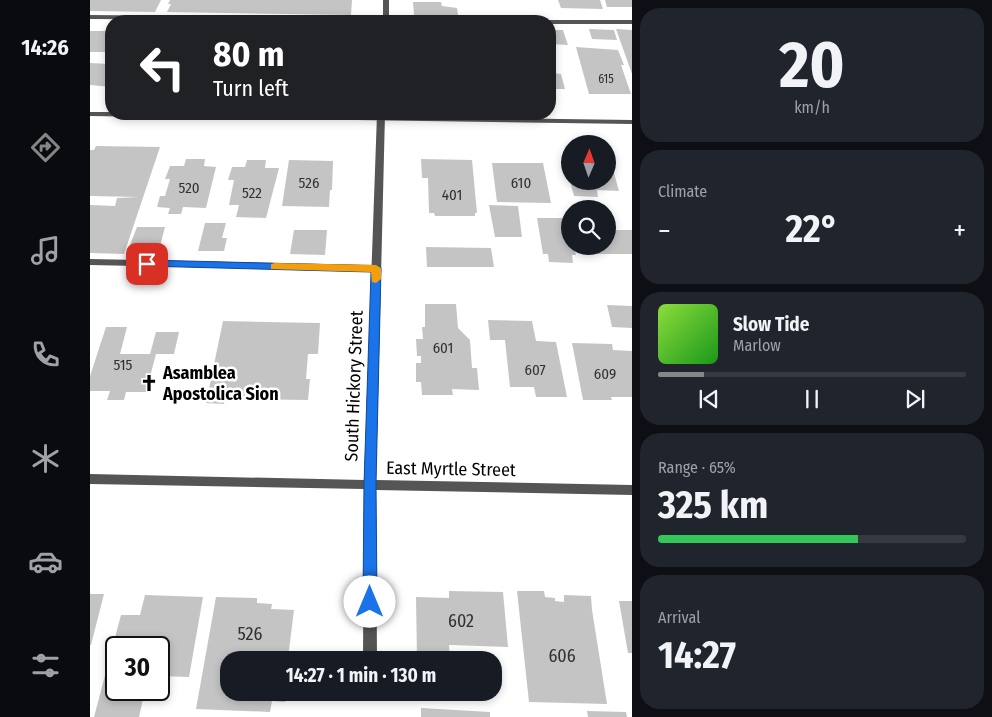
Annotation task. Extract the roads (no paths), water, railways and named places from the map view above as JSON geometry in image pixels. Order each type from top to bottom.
[{"type":"street","points":[[386,0],[386,15]]},
{"type":"street","points":[[90,17],[105,17]]},
{"type":"street","points":[[556,22],[632,22]]},
{"type":"street","points":[[90,114],[105,114]]},
{"type":"street","name":"South Hickory Street","points":[[370,651],[370,484],[381,120]]},
{"type":"street","points":[[548,120],[632,122]]},
{"type":"street","points":[[90,262],[376,268]]},
{"type":"street","name":"East Myrtle Street","points":[[90,479],[632,490]]},
{"type":"place","name":"Asamblea Apostolica Sion","points":[[149,383]]}]
